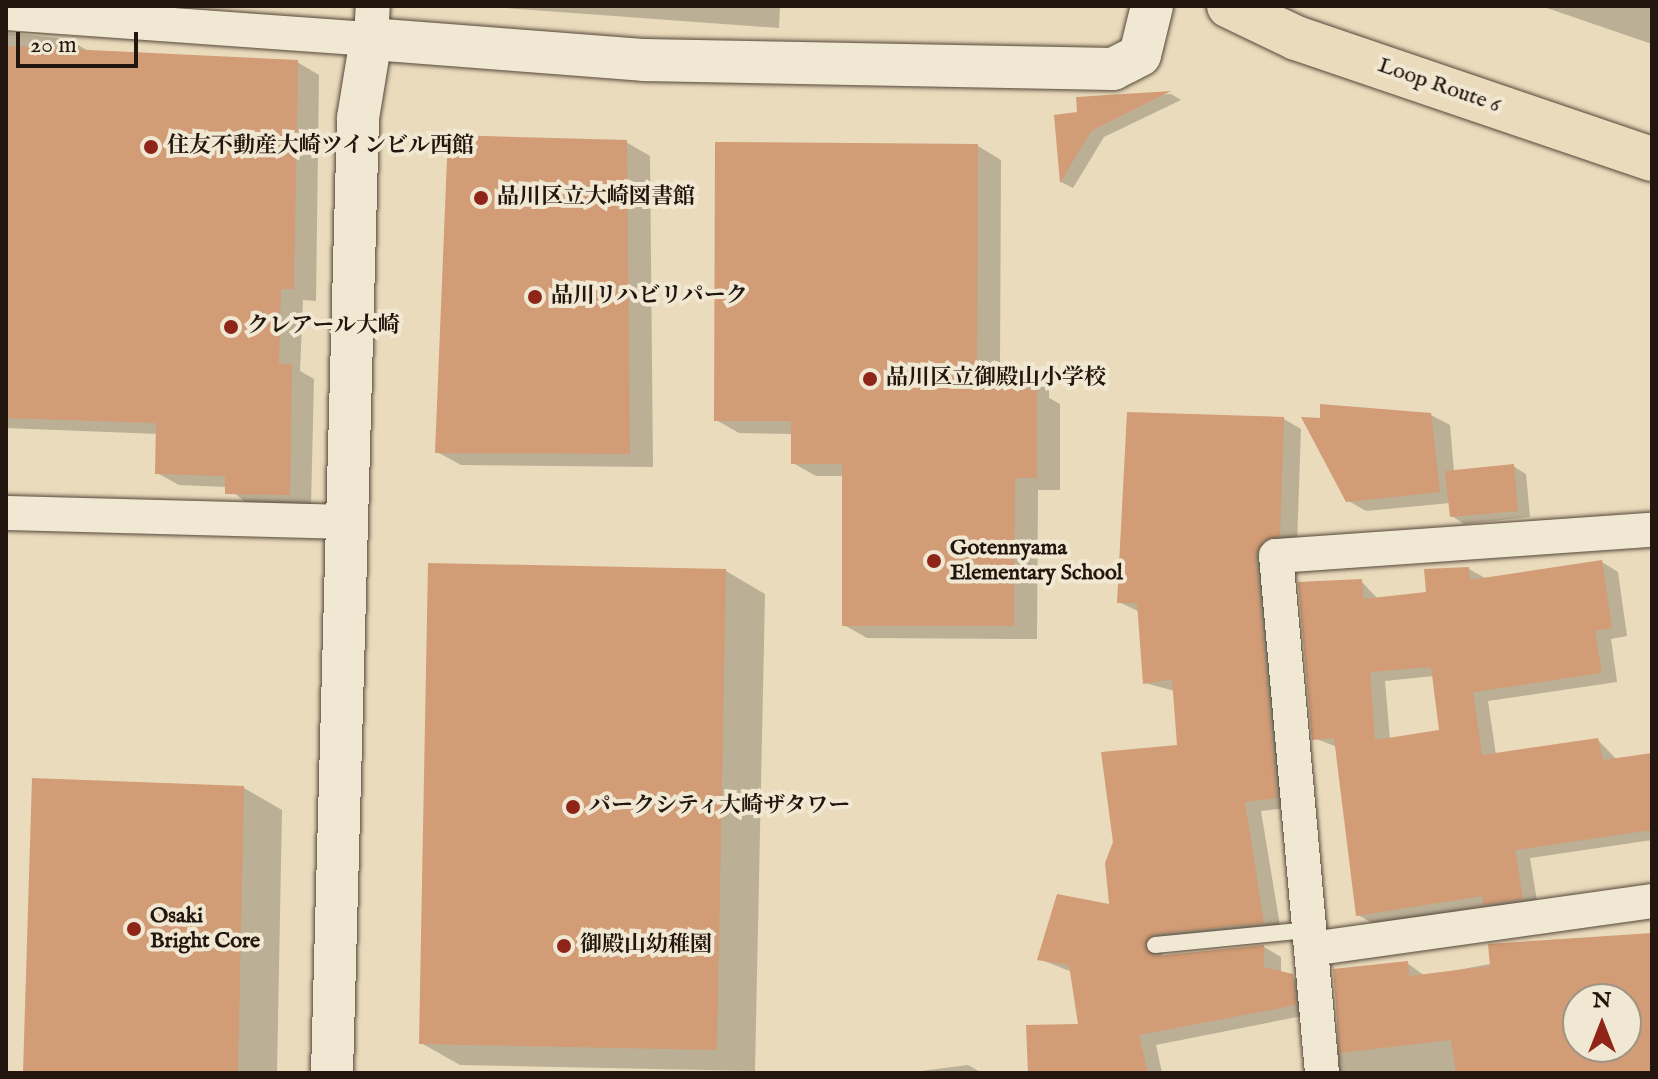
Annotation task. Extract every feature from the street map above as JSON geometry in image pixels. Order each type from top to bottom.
[{"type":"main road","name":"Loop Route 6","points":[[1229,6],[1296,38],[1652,159]]},
{"type":"street","points":[[6,13],[372,23],[658,60],[1113,69],[1140,55],[1152,6]]},
{"type":"street","points":[[332,1073],[350,522],[358,118],[372,23]]},
{"type":"street","points":[[6,513],[350,522]]},
{"type":"street","points":[[1322,1073],[1276,556],[1652,530]]},
{"type":"street","points":[[1310,940],[1652,901]]},
{"type":"lane","points":[[1155,945],[1310,940]]},
{"type":"building","points":[[6,46],[298,60],[294,289],[281,289],[279,364],[292,364],[290,495],[225,494],[225,476],[155,474],[156,423],[6,418]]},
{"type":"building","points":[[1171,91],[1091,131],[1060,183],[1054,115],[1077,112],[1076,97]]},
{"type":"building","name":"品川リハビリパーク","points":[[448,135],[627,140],[630,454],[435,453]]},
{"type":"building","name":"品川区立御殿山小学校","points":[[715,142],[978,144],[977,368],[1026,368],[1026,389],[1037,389],[1037,478],[1015,478],[1014,626],[842,626],[842,464],[791,464],[791,421],[714,421]]},
{"type":"building","points":[[1320,404],[1431,413],[1440,492],[1346,502],[1301,417],[1320,418]]},
{"type":"building","points":[[1127,412],[1284,417],[1280,536],[1264,540],[1256,558],[1277,798],[1245,802],[1264,923],[1154,934],[1144,945],[1156,956],[1264,945],[1264,967],[1293,974],[1296,1005],[1139,1035],[1148,1073],[1028,1073],[1026,1025],[1078,1024],[1069,965],[1037,960],[1057,894],[1109,904],[1105,863],[1113,842],[1101,752],[1177,745],[1172,679],[1143,684],[1137,603],[1117,603]]},
{"type":"building","points":[[1514,464],[1518,511],[1450,517],[1445,471]]},
{"type":"building","points":[[1602,560],[1612,628],[1595,631],[1602,673],[1473,692],[1482,755],[1598,738],[1603,760],[1652,753],[1652,830],[1515,850],[1523,899],[1483,905],[1482,896],[1356,916],[1334,738],[1312,740],[1298,582],[1362,579],[1363,599],[1426,592],[1424,569],[1469,567],[1470,580]],"holes":[[[1431,667],[1439,730],[1375,740],[1370,672]]]},
{"type":"building","name":"パークシティ大崎ザタワー","points":[[428,563],[726,569],[717,1050],[419,1044]]},
{"type":"building","name":"Osaki Bright Core","points":[[32,778],[244,786],[238,1073],[23,1073]]},
{"type":"building","points":[[1652,933],[1652,1073],[1456,1073],[1451,1040],[1340,1053],[1333,969],[1408,961],[1409,976],[1490,966],[1488,944]]},
{"type":"place","name":"住友不動産大崎ツインビル西館","points":[[151,147]]},
{"type":"place","name":"品川区立大崎図書館","points":[[481,198]]},
{"type":"place","name":"品川リハビリパーク","points":[[535,297]]},
{"type":"place","name":"クレアール大崎","points":[[231,327]]},
{"type":"place","name":"品川区立御殿山小学校","points":[[870,379]]},
{"type":"place","name":"Gotennyama Elementary School","points":[[934,561]]},
{"type":"place","name":"パークシティ大崎ザタワー","points":[[573,807]]},
{"type":"place","name":"Osaki Bright Core","points":[[134,929]]},
{"type":"place","name":"御殿山幼稚園","points":[[564,946]]}]
